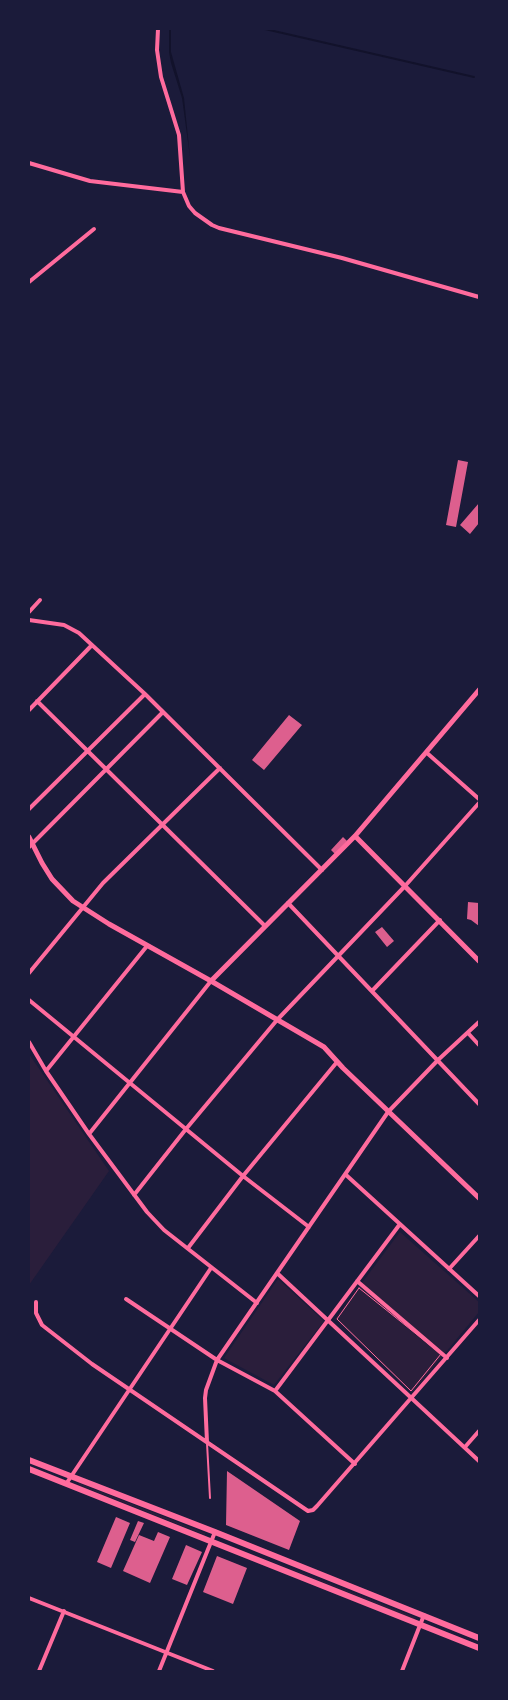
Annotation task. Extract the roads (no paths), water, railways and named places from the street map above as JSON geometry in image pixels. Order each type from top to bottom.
[{"type":"main road","points":[[29,1460],[216,1532],[479,1638]]},
{"type":"main road","points":[[29,1469],[211,1543],[479,1648]]},
{"type":"street","points":[[158,29],[157,50],[161,77],[179,135],[184,192],[189,206],[195,213],[219,228],[342,258],[479,297]]},
{"type":"street","points":[[29,163],[90,181],[184,192]]},
{"type":"street","points":[[29,282],[94,228]]},
{"type":"street","points":[[29,612],[40,600]]},
{"type":"street","points":[[29,620],[70,628],[92,645],[145,694],[322,870]]},
{"type":"street","points":[[29,710],[92,645]]},
{"type":"street","points":[[89,1134],[211,981],[355,836],[479,690]]},
{"type":"street","points":[[29,809],[145,694]]},
{"type":"street","points":[[38,701],[265,926]]},
{"type":"street","points":[[30,845],[163,712]]},
{"type":"street","points":[[427,753],[479,799]]},
{"type":"street","points":[[29,973],[103,883],[220,768]]},
{"type":"street","points":[[134,1195],[186,1129],[277,1020],[338,954],[405,886],[479,803]]},
{"type":"street","points":[[355,836],[479,961]]},
{"type":"street","points":[[29,837],[30,845],[52,879],[63,891],[82,907],[147,946],[211,981],[324,1047],[337,1062],[388,1112],[479,1198]]},
{"type":"street","points":[[288,903],[479,1104]]},
{"type":"street","points":[[372,991],[440,920]]},
{"type":"street","points":[[46,1071],[147,946]]},
{"type":"street","points":[[29,1000],[243,1176],[309,1227]]},
{"type":"street","points":[[207,1442],[205,1398],[206,1390],[217,1360],[388,1112],[438,1060],[479,1022]]},
{"type":"street","points":[[468,1032],[479,1045]]},
{"type":"street","points":[[29,1042],[46,1071],[89,1134],[134,1195],[164,1230],[257,1303]]},
{"type":"street","points":[[188,1248],[243,1176],[337,1062]]},
{"type":"street","points":[[346,1174],[479,1296]]},
{"type":"street","points":[[275,1391],[400,1224]]},
{"type":"street","points":[[449,1269],[479,1236]]},
{"type":"street","points":[[66,1484],[211,1268]]},
{"type":"street","points":[[277,1273],[479,1461]]},
{"type":"street","points":[[357,1281],[446,1358]]},
{"type":"street","points":[[126,1299],[217,1360],[275,1391],[355,1464]]},
{"type":"street","points":[[36,1302],[37,1316],[45,1327],[92,1364],[306,1510],[311,1511],[315,1509],[355,1464],[479,1320]]},
{"type":"street","points":[[465,1447],[479,1432]]},
{"type":"street","points":[[159,1671],[216,1532]]},
{"type":"street","points":[[29,1598],[213,1671]]},
{"type":"street","points":[[39,1671],[64,1612]]},
{"type":"street","points":[[402,1671],[424,1615]]},
{"type":"lane","points":[[207,1442],[210,1498]]},
{"type":"waterway","points":[[265,29],[474,77]]}]
